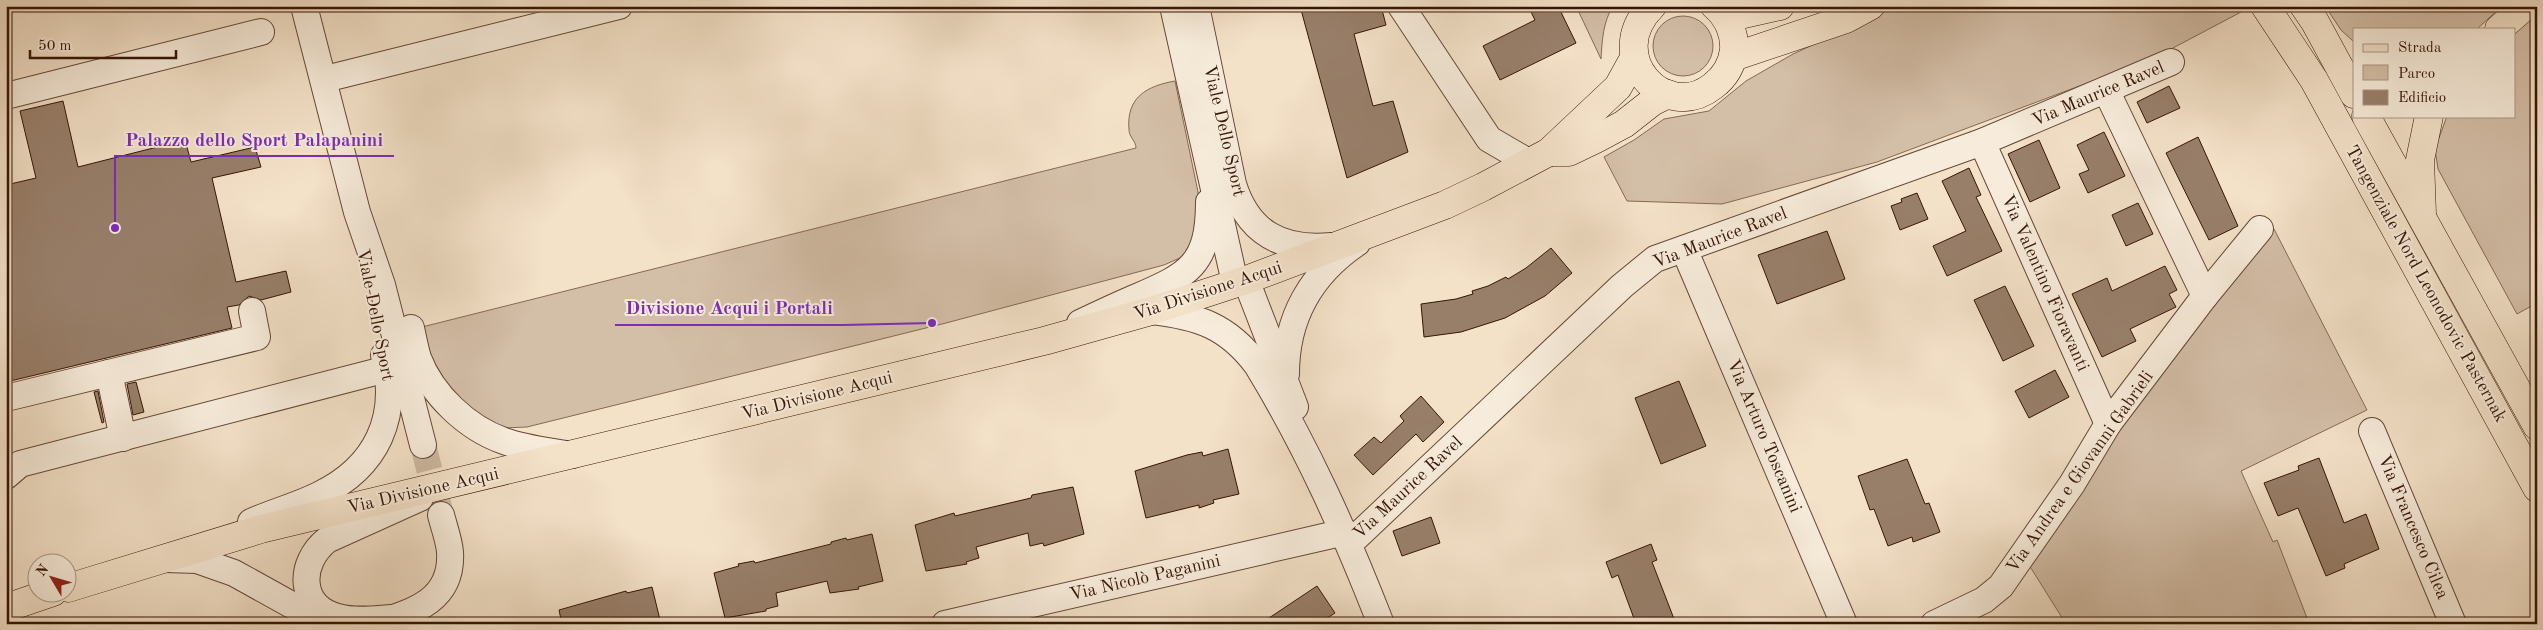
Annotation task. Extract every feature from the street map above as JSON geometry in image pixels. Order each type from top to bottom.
[{"type":"main road","points":[[1652,6],[1642,16],[1636,28],[1633,40],[1634,58],[1646,80],[1668,94],[1686,96],[1709,89],[1728,71],[1733,57],[1734,40],[1721,12],[1780,6]]},
{"type":"main road","points":[[1733,57],[1831,24],[1870,6]]},
{"type":"main road","name":"Tangenziale Nord Leonodovic Pasternak","points":[[2265,6],[2314,80],[2537,488]]},
{"type":"main road","points":[[2500,28],[2525,6]]},
{"type":"main road","points":[[2310,14],[2353,56]]},
{"type":"main road","points":[[2310,14],[2353,92]]},
{"type":"main road","name":"Via Divisione Acqui","points":[[78,585],[261,529],[449,486],[1044,340],[1151,311],[1240,281],[1336,246],[1483,187],[1540,156],[1618,87],[1634,58]]},
{"type":"main road","name":"Via Divisione Acqui","points":[[1540,156],[1570,152],[1624,124],[1652,102],[1668,94]]},
{"type":"main road","name":"Tangenziale Nord Leonodovic Pasternak","points":[[2367,118],[2537,426]]},
{"type":"main road","points":[[2422,215],[2420,160],[2429,118]]},
{"type":"main road","points":[[6,608],[28,601]]},
{"type":"street","name":"Viale Dello Sport","points":[[304,6],[360,223],[382,285],[423,445]]},
{"type":"street","points":[[324,79],[619,6]]},
{"type":"street","name":"Viale Dello Sport","points":[[1174,6],[1209,169],[1240,281],[1286,379],[1321,479]]},
{"type":"street","name":"Viale Dello Sport","points":[[1196,6],[1233,184],[1244,211],[1274,239],[1282,243],[1310,248],[1336,246]]},
{"type":"street","points":[[1401,6],[1490,139],[1525,160],[1540,156]]},
{"type":"street","points":[[6,96],[261,32]]},
{"type":"street","name":"Via Maurice Ravel","points":[[1347,538],[1636,273],[1656,259],[1982,142],[2172,62]]},
{"type":"street","points":[[2106,90],[2205,296]]},
{"type":"street","points":[[1483,187],[1490,162],[1490,139]]},
{"type":"street","name":"Via Valentino Fioravanti","points":[[1982,142],[2108,424]]},
{"type":"street","name":"Viale Dello Sport","points":[[1044,340],[1163,287],[1185,274],[1198,256],[1208,224],[1209,169]]},
{"type":"street","name":"Viale Dello Sport","points":[[198,549],[258,518],[320,495],[351,476],[372,452],[384,429],[389,405],[390,386],[363,258],[360,223]]},
{"type":"street","name":"Viale Dello Sport","points":[[360,223],[398,287],[419,358],[430,379],[450,407],[482,431],[504,441],[573,455]]},
{"type":"street","points":[[1286,379],[1290,332],[1307,291],[1332,263],[1379,229]]},
{"type":"street","name":"Via Andrea e Giovanni Gabrieli","points":[[1934,624],[1984,600],[2001,586],[2072,484],[2108,424],[2205,296],[2260,229]]},
{"type":"street","name":"Via Arturo Toscanini","points":[[1684,249],[1844,624]]},
{"type":"street","points":[[6,398],[257,337],[252,311]]},
{"type":"street","points":[[1151,311],[1180,314],[1203,320],[1222,330],[1244,348],[1275,395],[1321,479],[1381,624]]},
{"type":"street","points":[[6,476],[20,464],[387,369]]},
{"type":"street","points":[[109,372],[123,438]]},
{"type":"street","name":"Via Francesco Cilea","points":[[2372,431],[2453,624]]},
{"type":"street","points":[[441,514],[450,558],[450,568],[443,585],[430,602],[418,610],[383,621],[348,619],[329,614],[310,596],[305,577],[308,564],[319,546],[333,536],[449,486]]},
{"type":"street","name":"Via Nicolò Paganini","points":[[945,624],[1347,538]]},
{"type":"street","points":[[165,559],[198,560],[234,573],[326,624]]},
{"type":"green space","points":[[1576,6],[1613,6],[1605,25],[1601,59]]},
{"type":"green space","points":[[1897,6],[2240,6],[2243,11],[2154,58],[1877,162],[1722,204],[1627,201],[1604,157],[1634,140],[1664,119],[1709,111],[1746,81],[1793,54]]},
{"type":"green space","points":[[2325,6],[2502,6],[2478,28],[2353,28],[2353,41],[2341,30]]},
{"type":"green space","points":[[2537,11],[2537,303],[2517,314],[2438,169],[2435,149],[2446,118],[2516,118],[2516,30]]},
{"type":"green space","points":[[1677,16],[1689,16],[1705,24],[1711,34],[1713,46],[1711,58],[1705,68],[1689,76],[1677,76],[1661,68],[1653,52],[1653,40],[1661,24]]},
{"type":"green space","points":[[1175,81],[1198,192],[1198,233],[1182,257],[1164,265],[946,323],[527,427],[503,428],[489,423],[444,386],[418,328],[1136,148],[1129,130],[1131,109],[1135,101],[1147,90]]},
{"type":"green space","points":[[2274,229],[2367,410],[2241,471],[2273,542],[2277,540],[2307,618],[2294,624],[2066,624],[2029,565],[2118,430],[2206,309]]},
{"type":"building","points":[[1300,6],[1381,6],[1386,25],[1354,34],[1373,106],[1393,101],[1408,152],[1347,178]]},
{"type":"building","points":[[1528,6],[1558,6],[1576,43],[1500,80],[1483,46],[1535,20]]},
{"type":"building","points":[[2169,86],[2180,108],[2147,123],[2137,102]]},
{"type":"building","points":[[63,101],[78,167],[185,140],[191,162],[255,147],[261,167],[212,178],[236,282],[286,271],[291,292],[261,300],[249,296],[239,305],[227,307],[232,328],[6,382],[6,185],[36,178],[20,111]]},
{"type":"building","points":[[2104,132],[2125,176],[2088,193],[2079,174],[2089,170],[2077,145]]},
{"type":"building","points":[[2198,137],[2238,226],[2209,240],[2166,153]]},
{"type":"building","points":[[2039,140],[2060,188],[2030,202],[2008,154]]},
{"type":"building","points":[[1969,168],[1981,195],[1976,197],[2002,251],[1947,276],[1933,246],[1966,231],[1942,181]]},
{"type":"building","points":[[1917,193],[1928,219],[1900,230],[1891,206],[1902,202],[1901,199]]},
{"type":"building","points":[[2138,203],[2153,234],[2126,246],[2112,215]]},
{"type":"building","points":[[1827,231],[1845,279],[1777,304],[1758,255]]},
{"type":"building","points":[[1551,248],[1572,273],[1545,296],[1505,318],[1461,332],[1424,337],[1421,304],[1456,299],[1473,294],[1472,291],[1506,277],[1508,279],[1526,268]]},
{"type":"building","points":[[2165,266],[2177,290],[2169,294],[2176,307],[2130,329],[2136,341],[2102,357],[2072,294],[2107,278],[2112,291]]},
{"type":"building","points":[[2005,286],[2034,346],[2003,361],[1974,300]]},
{"type":"building","points":[[2055,370],[2069,397],[2029,418],[2015,391]]},
{"type":"building","points":[[1679,381],[1706,446],[1661,464],[1635,398]]},
{"type":"building","points":[[136,382],[144,412],[133,415],[127,384]]},
{"type":"building","points":[[98,391],[104,422],[102,423],[94,392]]},
{"type":"building","points":[[1421,396],[1444,422],[1423,442],[1416,434],[1373,475],[1354,455],[1374,437],[1381,443],[1404,421],[1400,416]]},
{"type":"building","points":[[1228,449],[1239,494],[1213,500],[1214,503],[1199,508],[1199,505],[1146,518],[1135,471],[1187,455],[1202,452],[1203,456]]},
{"type":"building","points":[[2319,458],[2344,523],[2366,514],[2379,549],[2344,564],[2345,568],[2326,576],[2298,508],[2278,516],[2264,483],[2299,470],[2298,466]]},
{"type":"building","points":[[1907,459],[1925,504],[1929,503],[1940,532],[1913,542],[1912,537],[1888,546],[1874,509],[1870,510],[1858,476]]},
{"type":"building","points":[[1073,487],[1084,534],[1044,546],[1043,543],[1030,546],[1028,533],[976,547],[979,558],[966,562],[967,564],[926,571],[915,525],[954,513],[955,516],[1031,498],[1032,495]]},
{"type":"building","points":[[1431,517],[1440,543],[1402,556],[1393,531]]},
{"type":"building","points":[[872,534],[883,581],[858,587],[859,589],[830,593],[827,581],[776,593],[778,606],[766,609],[766,611],[725,618],[714,573],[739,566],[738,564],[754,561],[755,563],[831,544],[831,542],[846,538],[847,540]]},
{"type":"building","points":[[1651,544],[1657,560],[1652,562],[1676,624],[1636,624],[1618,575],[1612,578],[1606,562]]},
{"type":"building","points":[[1317,586],[1335,613],[1318,624],[1260,624]]},
{"type":"building","points":[[652,587],[661,624],[562,624],[559,610],[626,591],[627,593]]},
{"type":"tunnel","points":[[423,445],[441,515]]},
{"type":"place","name":"Palazzo dello Sport Palapanini","points":[[115,228]]},
{"type":"place","name":"Divisione Acqui i Portali","points":[[932,323]]}]
